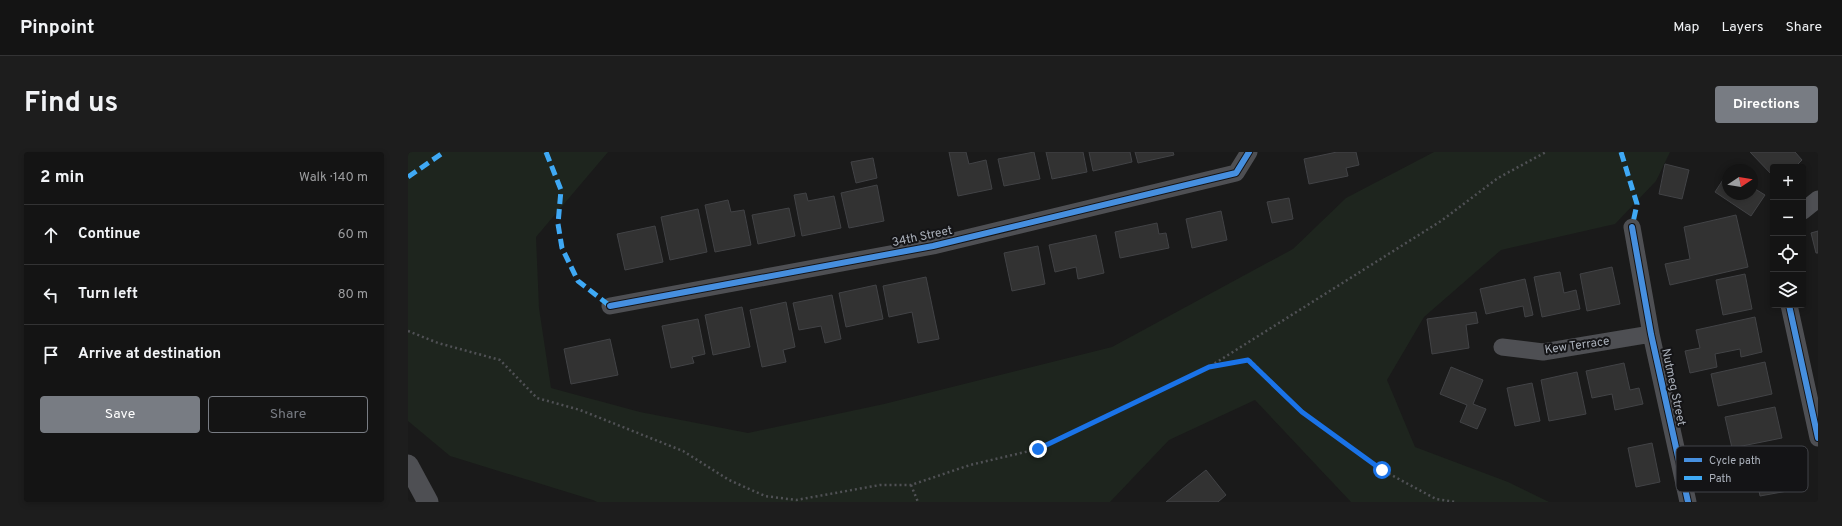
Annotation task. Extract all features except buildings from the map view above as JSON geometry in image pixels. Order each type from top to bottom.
[{"type":"street","name":"34th Street","points":[[610,306],[933,246],[1236,173],[1249,152]]},
{"type":"street","points":[[1806,208],[1818,199]]},
{"type":"street","name":"Nutmeg Street","points":[[1632,227],[1651,334],[1676,448]]},
{"type":"street","points":[[1790,308],[1818,438]]},
{"type":"street","name":"Kew Terrace","points":[[1502,346],[1543,352],[1651,334]]},
{"type":"street","points":[[408,465],[428,502]]},
{"type":"street","name":"Nutmeg Street","points":[[1686,492],[1688,502]]},
{"type":"path","points":[[408,331],[438,343],[500,360],[537,398],[580,410],[683,451],[729,480],[765,496],[796,500],[839,491],[880,486],[911,485],[970,465],[1038,449],[1209,367],[1441,221],[1498,178],[1546,152]]},
{"type":"path","points":[[1209,367],[1248,360],[1302,412],[1382,470],[1436,499],[1456,502]]},
{"type":"path","points":[[911,485],[918,502]]},
{"type":"shaded area","points":[[408,152],[608,152],[536,237],[539,308],[551,388],[640,412],[748,433],[884,404],[1112,347],[1293,249],[1346,198],[1434,152],[1670,152],[1656,181],[1615,224],[1501,250],[1424,317],[1387,380],[1415,447],[1508,482],[1549,502],[1351,502],[1255,400],[1169,440],[1110,502],[597,502],[450,456],[408,421]]},
{"type":"marked path","points":[[408,177],[444,152]]},
{"type":"marked path","points":[[546,152],[561,190],[558,224],[562,248],[578,281],[610,306]]},
{"type":"marked path","points":[[1621,152],[1637,204],[1632,227]]},
{"type":"cycle path","points":[[610,306],[933,246],[1236,173],[1249,152]]},
{"type":"cycle path","points":[[1632,227],[1651,334],[1676,448]]},
{"type":"cycle path","points":[[1790,308],[1818,438]]},
{"type":"cycle path","points":[[1686,492],[1688,502]]},
{"type":"route","points":[[1038,449],[1141,398],[1209,367],[1248,360],[1302,412],[1382,470]]}]
